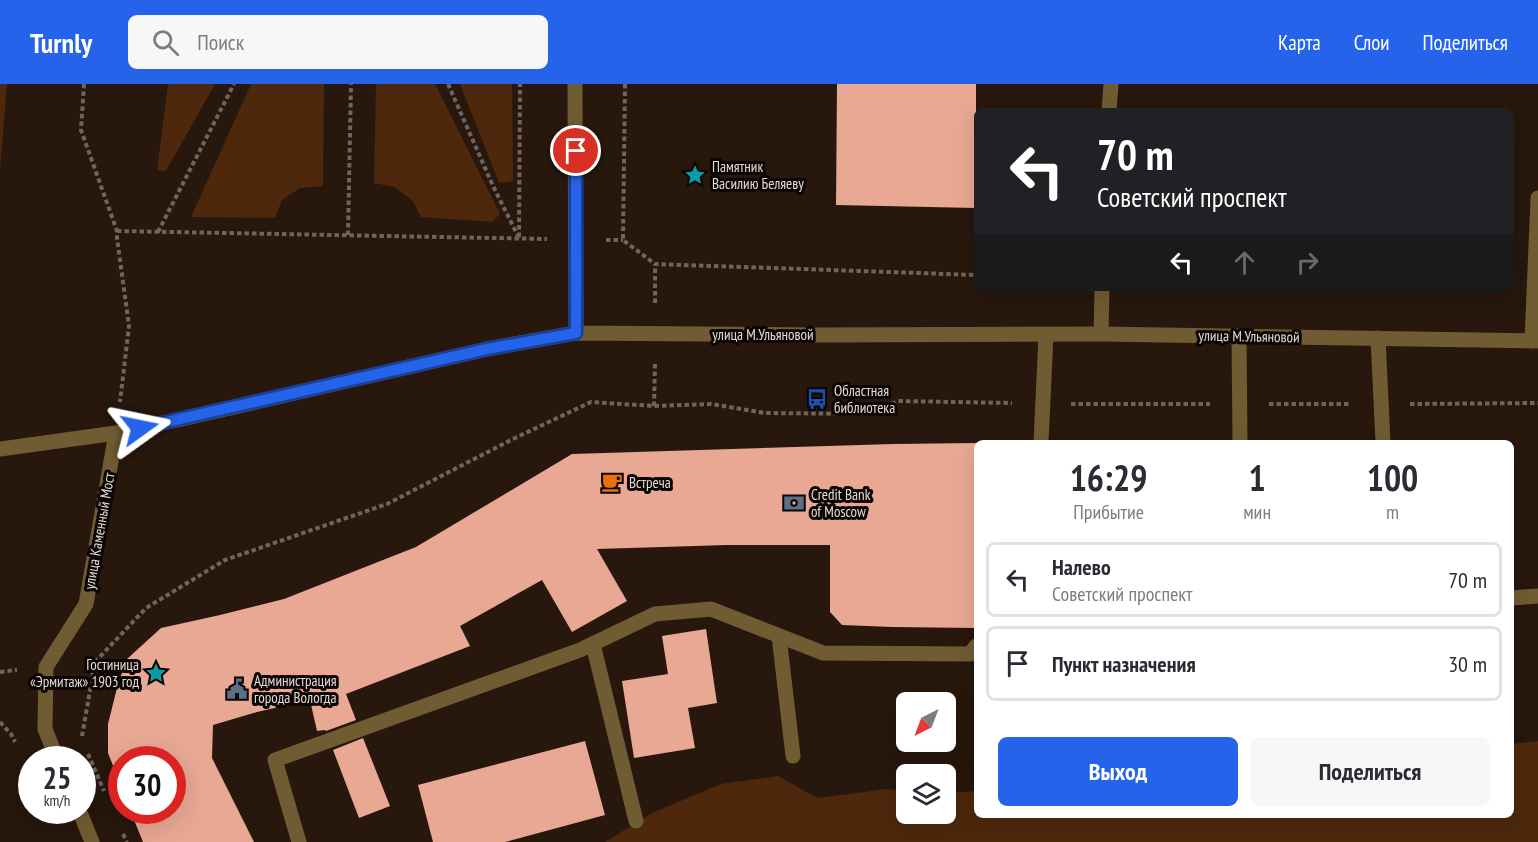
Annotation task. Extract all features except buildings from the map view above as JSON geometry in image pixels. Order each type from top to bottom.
[{"type":"street","points":[[575,84],[576,333]]},
{"type":"street","points":[[1109,108],[1111,84]]},
{"type":"street","points":[[1535,341],[1538,198]]},
{"type":"street","points":[[1101,334],[1102,291]]},
{"type":"street","name":"улица М.Ульяновой","points":[[0,449],[116,433],[487,349],[576,333],[1101,334],[1535,341]]},
{"type":"street","points":[[1041,440],[1046,335]]},
{"type":"street","points":[[1239,336],[1240,440]]},
{"type":"street","points":[[1378,338],[1383,440]]},
{"type":"street","name":"улица Каменный Мост","points":[[52,746],[45,729],[46,667],[86,604],[116,433]]},
{"type":"street","points":[[1514,598],[1538,596]]},
{"type":"street","points":[[299,842],[275,760],[580,650],[655,614],[711,609],[823,653],[970,654],[974,649]]},
{"type":"street","points":[[779,636],[793,756]]},
{"type":"street","points":[[593,644],[636,821]]},
{"type":"street","points":[[85,824],[92,842]]},
{"type":"path","points":[[84,84],[81,130],[117,231],[129,326],[116,433]]},
{"type":"path","points":[[158,232],[234,84]]},
{"type":"path","points":[[348,235],[351,84]]},
{"type":"path","points":[[448,84],[493,186],[519,238]]},
{"type":"path","points":[[519,238],[520,84]]},
{"type":"path","points":[[623,240],[625,84]]},
{"type":"path","points":[[117,231],[623,240],[655,264],[974,275]]},
{"type":"path","points":[[81,739],[95,662],[146,608],[225,560],[387,504],[591,402],[654,406],[711,404],[765,413],[869,414],[898,401],[1043,404],[1538,403]]},
{"type":"path","points":[[96,772],[108,799]]},
{"type":"path","points":[[122,832],[127,842]]},
{"type":"shaded area","points":[[0,84],[7,84],[0,170]]},
{"type":"shaded area","points":[[168,84],[215,84],[166,171],[157,170]]},
{"type":"shaded area","points":[[251,84],[324,84],[323,186],[300,188],[282,200],[275,218],[191,217]]},
{"type":"shaded area","points":[[376,84],[435,84],[500,214],[492,222],[421,217],[412,200],[394,187],[374,183]]},
{"type":"shaded area","points":[[460,84],[512,84],[513,181],[499,183]]},
{"type":"shaded area","points":[[1538,741],[1538,842],[605,842],[652,813],[721,784],[778,776],[817,798],[887,789],[896,790],[896,824],[956,824],[956,792],[974,791],[974,818],[1514,818],[1514,744]]},
{"type":"place","name":"Памятник Василию Беляеву","points":[[695,175]]},
{"type":"place","name":"Областная библиотека","points":[[817,399]]},
{"type":"place","name":"Встреча","points":[[612,482]]},
{"type":"place","name":"Credit Bank of Moscow","points":[[794,503]]},
{"type":"place","name":"Гостиница «Эрмитаж» 1903 год","points":[[156,673]]},
{"type":"place","name":"Администрация города Вологда","points":[[237,689]]},
{"type":"route","points":[[140,428],[487,349],[576,333],[576,151]]}]
